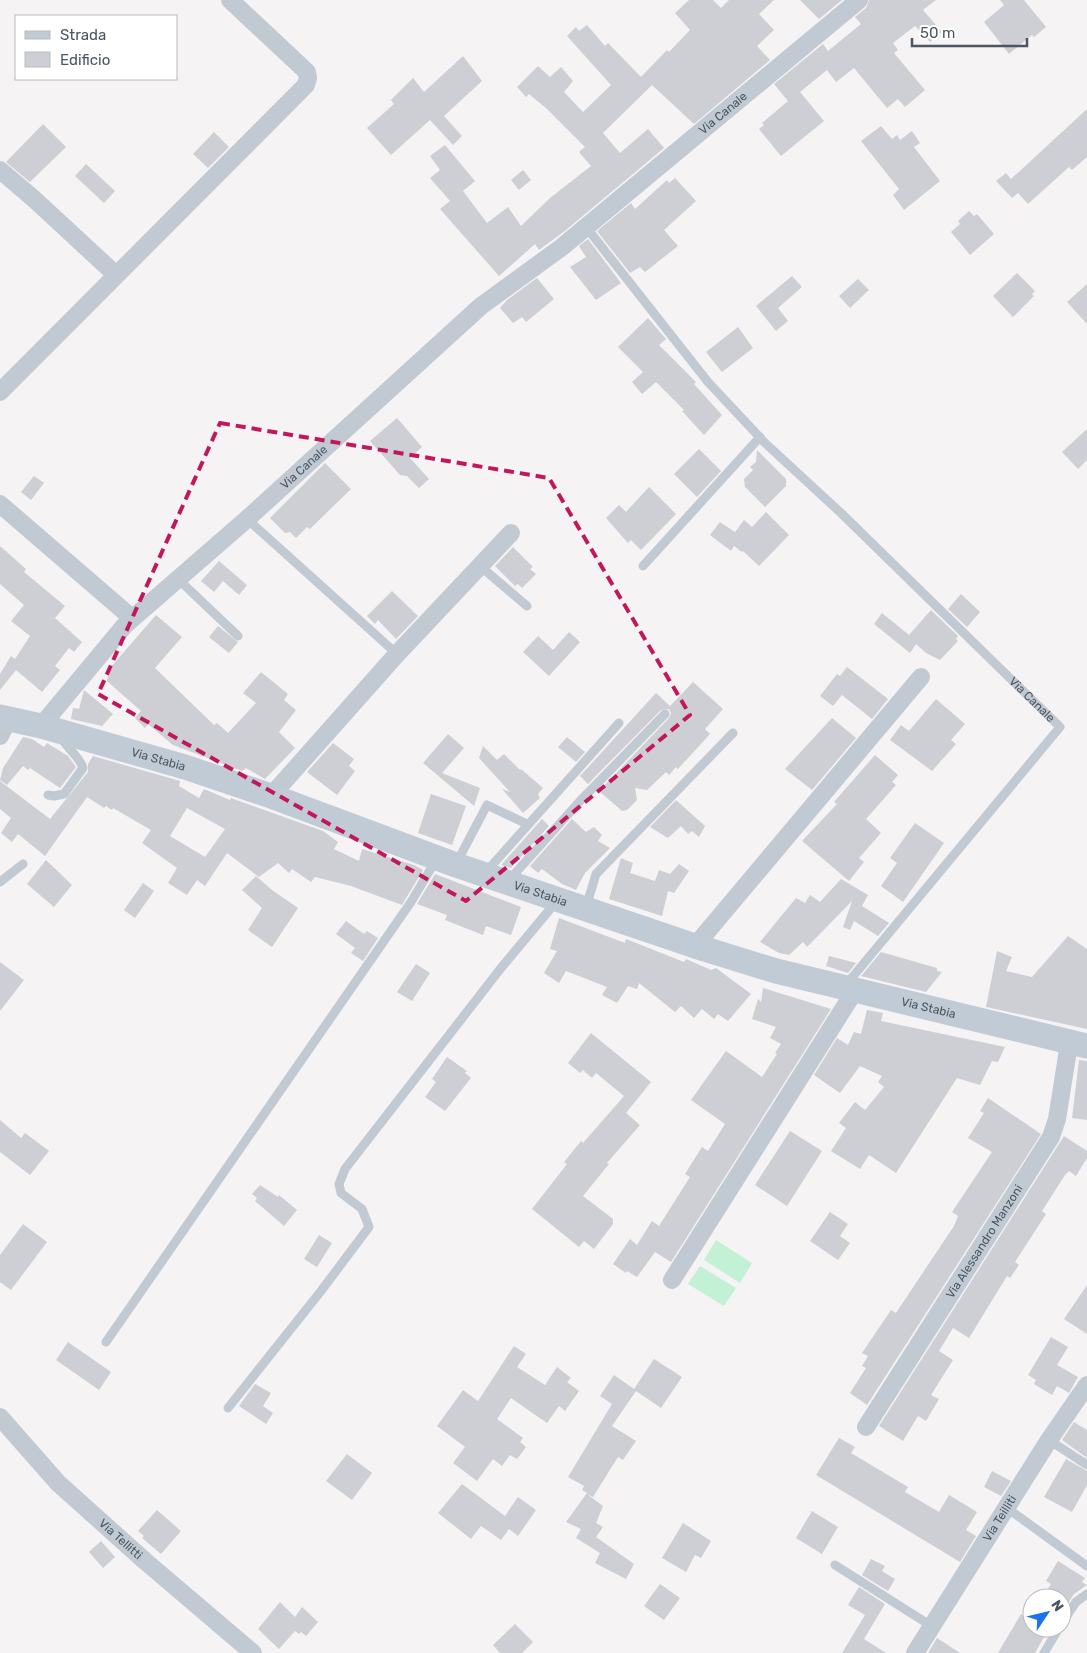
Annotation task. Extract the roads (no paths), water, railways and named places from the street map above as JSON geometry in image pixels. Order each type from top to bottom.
[{"type":"main road","name":"Via Stabia","points":[[3,724],[50,728],[185,767],[271,796],[446,861],[695,946],[848,990],[1078,1045]]},
{"type":"street","points":[[0,392],[115,274],[308,82],[306,72],[230,0]]},
{"type":"street","name":"Via Canale","points":[[50,728],[132,618],[247,519],[481,306],[586,227],[859,0]]},
{"type":"street","points":[[0,170],[34,198],[115,274]]},
{"type":"street","points":[[0,504],[132,618]]},
{"type":"street","points":[[271,796],[397,654],[511,533]]},
{"type":"street","points":[[695,946],[920,677]]},
{"type":"street","points":[[672,1280],[848,990]]},
{"type":"street","name":"Via Alessandro Manzoni","points":[[866,1427],[1050,1137],[1078,1045]]},
{"type":"street","name":"Via Teilliti","points":[[915,1653],[1049,1440],[1087,1385]]},
{"type":"street","name":"Via Tellitti","points":[[0,1417],[58,1483],[145,1562],[253,1653]]},
{"type":"lane","name":"Via Canale","points":[[586,227],[708,382],[760,437],[1060,727],[848,990]]},
{"type":"lane","points":[[643,566],[760,437]]},
{"type":"lane","points":[[247,519],[397,654]]},
{"type":"lane","points":[[480,566],[526,606]]},
{"type":"lane","points":[[178,579],[238,636]]},
{"type":"lane","points":[[507,882],[581,800],[665,714]]},
{"type":"lane","points":[[484,874],[619,723]]},
{"type":"lane","points":[[48,794],[54,796],[64,794],[83,768],[81,762],[50,728]]},
{"type":"lane","points":[[586,910],[596,874],[733,733]]},
{"type":"lane","points":[[106,1342],[411,902],[446,861],[487,805],[527,824]]},
{"type":"lane","points":[[0,882],[23,864]]},
{"type":"lane","points":[[228,1408],[369,1227],[362,1209],[341,1193],[339,1184],[345,1170],[501,968],[558,900]]},
{"type":"lane","points":[[1049,1440],[1087,1465]]},
{"type":"lane","points":[[1007,1508],[1087,1566]]},
{"type":"lane","points":[[835,1565],[933,1627]]},
{"type":"lane","points":[[1072,1608],[1076,1602],[1087,1594]]},
{"type":"lane","points":[[1044,1653],[1053,1638]]}]
